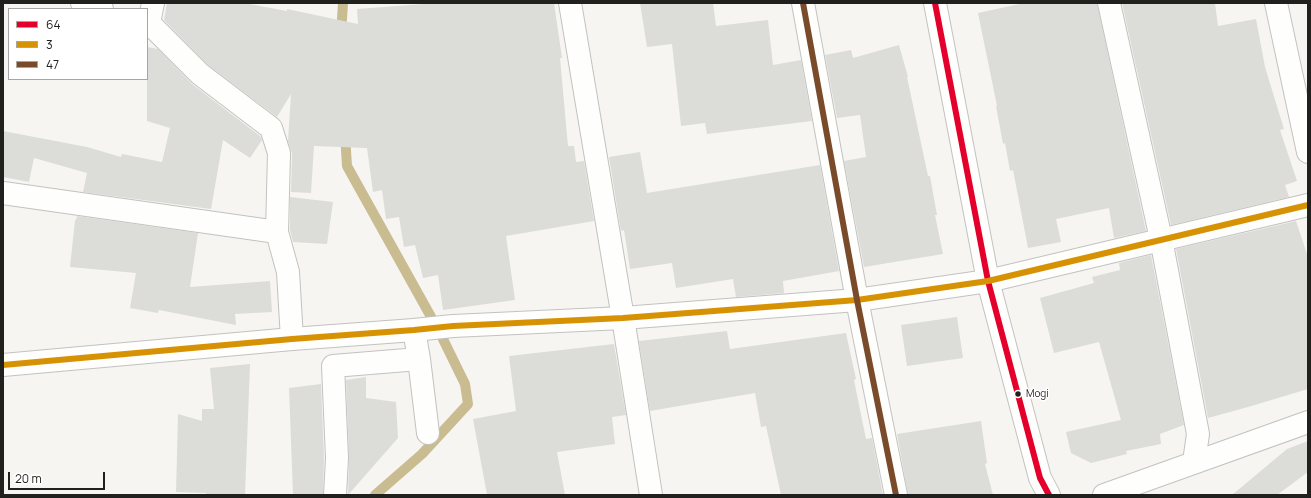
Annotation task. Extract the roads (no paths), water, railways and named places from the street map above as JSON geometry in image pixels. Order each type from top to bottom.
[{"type":"main road","points":[[82,3],[99,8]]},
{"type":"main road","points":[[570,3],[651,495]]},
{"type":"main road","points":[[805,3],[857,300],[896,495]]},
{"type":"main road","points":[[935,3],[988,281],[1040,478],[1049,495]]},
{"type":"main road","points":[[1109,3],[1161,239],[1198,434],[1194,462]]},
{"type":"main road","points":[[1276,3],[1308,152]]},
{"type":"main road","points":[[150,16],[200,74],[271,128],[279,153],[277,232],[288,272],[292,339]]},
{"type":"main road","points":[[3,194],[277,232]]},
{"type":"main road","points":[[3,365],[453,326],[623,318],[857,300],[988,281],[1308,205]]},
{"type":"main road","points":[[421,329],[419,359],[428,433]]},
{"type":"main road","points":[[335,495],[337,458],[333,366],[419,359]]},
{"type":"main road","points":[[1104,495],[1308,422]]},
{"type":"waterway","points":[[341,34],[343,3]]},
{"type":"waterway","points":[[345,134],[347,166],[440,333],[465,384],[468,404],[422,454],[375,495]]},
{"type":"place","name":"Mogi","points":[[1018,394]]}]
